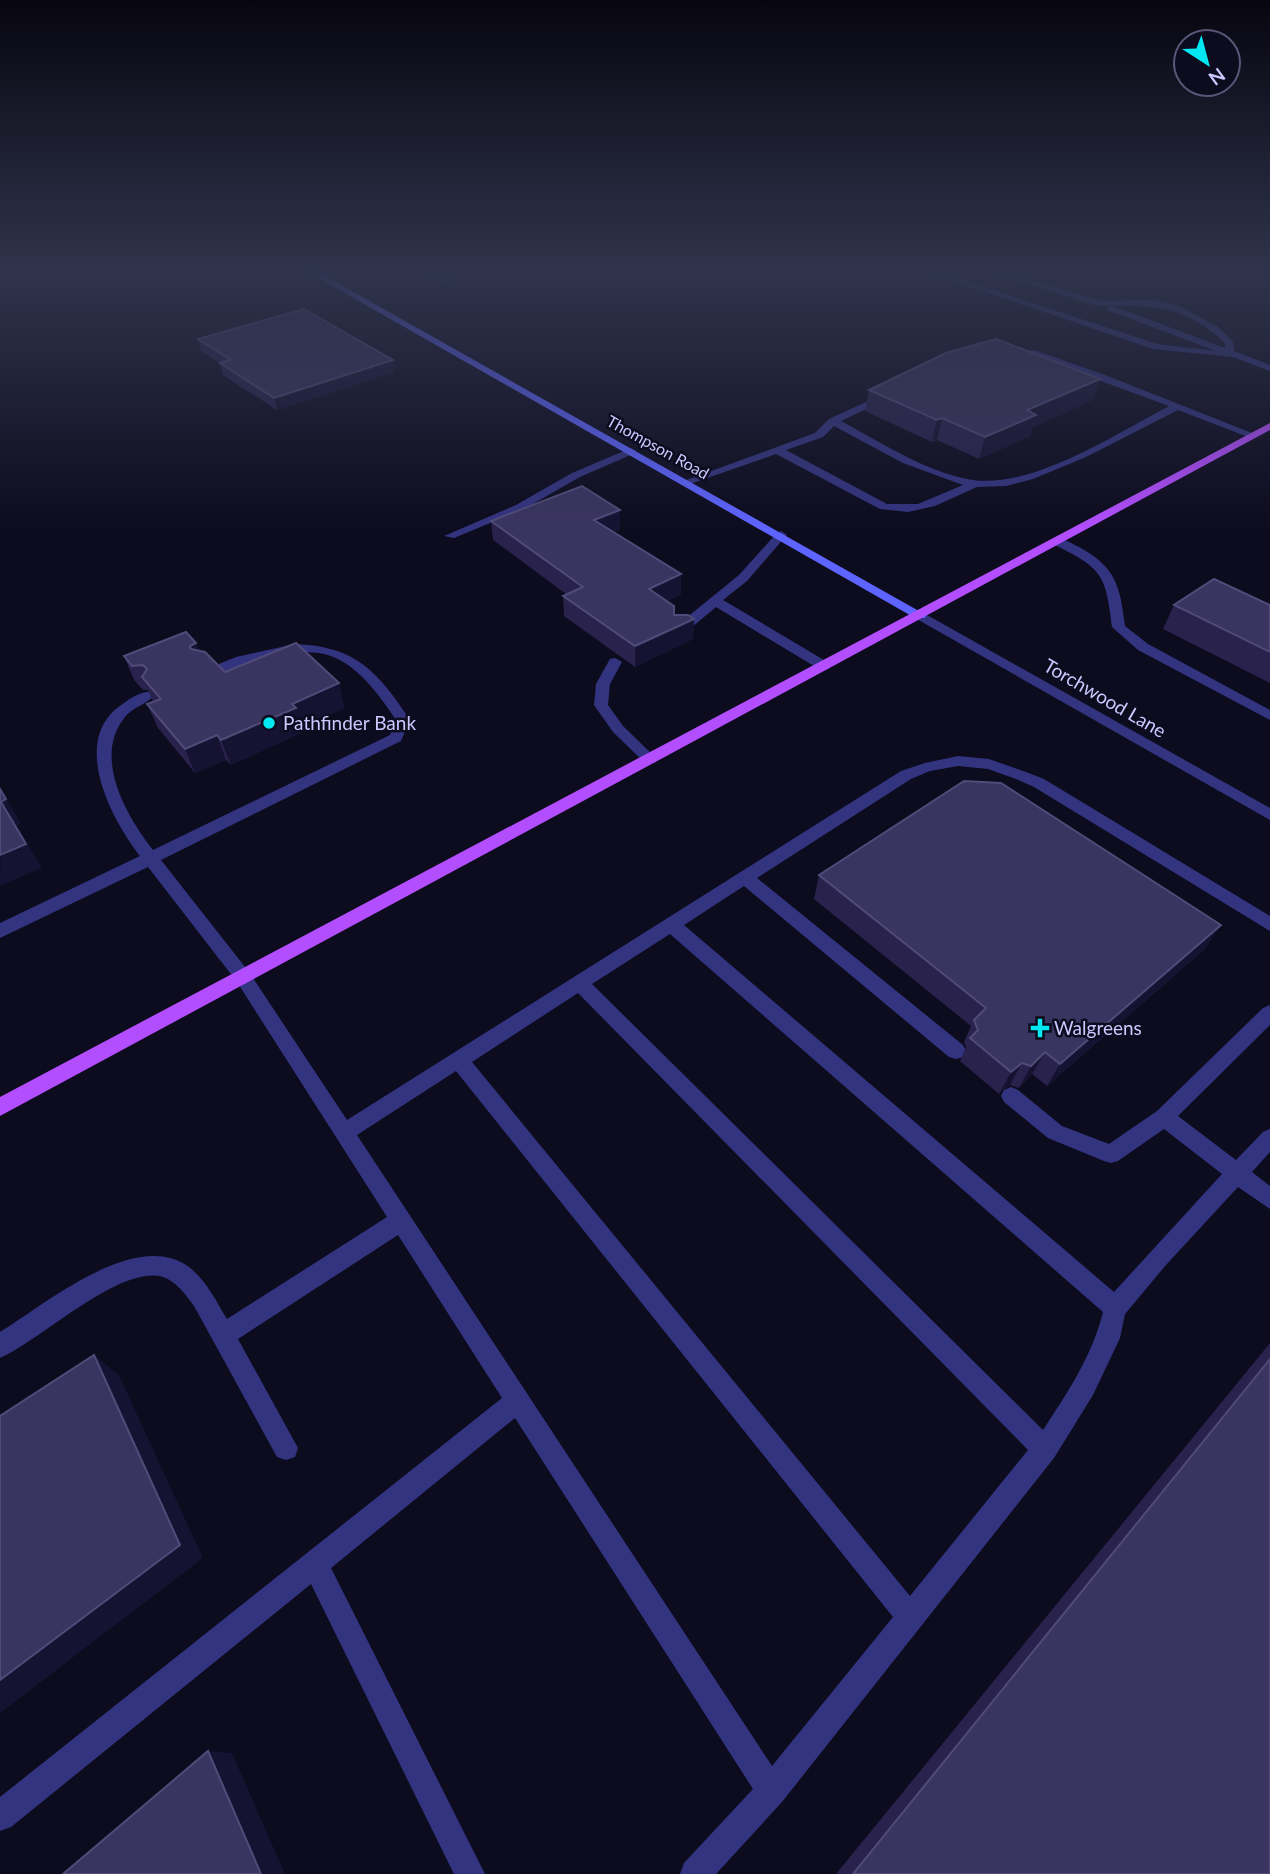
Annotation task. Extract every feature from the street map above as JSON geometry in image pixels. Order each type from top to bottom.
[{"type":"main road","points":[[0,1107],[1270,426]]},
{"type":"street","name":"Thompson Road","points":[[461,355],[920,615]]},
{"type":"street","points":[[1038,355],[1252,435]]},
{"type":"street","points":[[1231,355],[1270,368]]},
{"type":"street","points":[[686,482],[819,435],[833,421],[894,393]]},
{"type":"street","points":[[833,421],[933,472],[986,485],[1030,478],[1178,406]]},
{"type":"street","points":[[777,450],[884,507],[902,512],[977,483]]},
{"type":"street","points":[[450,536],[520,507],[576,475],[631,451]]},
{"type":"street","points":[[680,630],[717,602],[781,535]]},
{"type":"street","points":[[1057,541],[1099,562],[1114,586],[1119,627],[1135,640],[1270,716]]},
{"type":"street","points":[[717,602],[824,666]]},
{"type":"street","name":"Torchwood Lane","points":[[920,615],[1270,815]]},
{"type":"street","points":[[0,931],[365,755],[396,738],[403,720],[390,697],[351,661],[326,648],[297,646],[251,655],[209,671]]},
{"type":"street","points":[[615,662],[603,684],[601,705],[618,729],[650,760]]},
{"type":"street","points":[[148,695],[120,713],[104,741],[107,774],[117,811],[243,976],[771,1791]]},
{"type":"street","points":[[345,1132],[906,775],[933,763],[965,759],[1004,766],[1040,783],[1270,924]]},
{"type":"street","points":[[746,878],[956,1051]]},
{"type":"street","points":[[671,924],[1115,1308]]},
{"type":"street","points":[[579,983],[1045,1449]]},
{"type":"street","points":[[1011,1096],[1055,1132],[1111,1154],[1164,1117],[1270,1013]]},
{"type":"street","points":[[458,1059],[910,1617]]},
{"type":"street","points":[[1164,1117],[1270,1199]]},
{"type":"street","points":[[695,1874],[771,1791],[1045,1449],[1085,1387],[1108,1338],[1115,1308],[1158,1257],[1270,1138]]},
{"type":"street","points":[[223,1335],[402,1220]]},
{"type":"street","points":[[0,1346],[114,1275],[152,1264],[172,1270],[190,1281],[286,1448]]},
{"type":"street","points":[[0,1816],[519,1400]]},
{"type":"street","points":[[314,1564],[470,1874]]},
{"type":"building","points":[[224,355],[385,355],[393,360],[274,398],[220,363],[231,360]]},
{"type":"building","points":[[941,355],[1039,355],[1100,379],[1027,410],[1036,415],[985,437],[942,418],[937,420],[869,390]]},
{"type":"building","points":[[582,486],[620,510],[594,520],[681,574],[649,589],[674,606],[674,615],[688,615],[694,619],[635,646],[563,596],[583,587],[491,521]]},
{"type":"building","points":[[1214,579],[1270,605],[1270,652],[1174,605]]},
{"type":"building","points":[[186,632],[196,643],[190,646],[191,649],[205,652],[225,672],[296,643],[339,683],[292,704],[296,708],[221,740],[217,735],[185,749],[147,704],[161,699],[142,677],[147,669],[143,665],[132,666],[124,656]]},
{"type":"building","name":"Walgreens","points":[[964,781],[1001,783],[1221,925],[1060,1064],[1045,1052],[1031,1066],[1022,1063],[1011,1072],[970,1038],[978,1030],[974,1020],[986,1008],[819,875]]},
{"type":"building","points":[[0,789],[6,799],[1,802],[26,844],[0,855]]},
{"type":"building","points":[[94,1355],[180,1545],[0,1680],[0,1416]]},
{"type":"building","points":[[1270,1359],[1270,1874],[853,1874]]},
{"type":"building","points":[[208,1751],[261,1874],[63,1874]]},
{"type":"place","name":"Pathfinder Bank","points":[[269,723]]},
{"type":"place","name":"Walgreens","points":[[1040,1028]]}]
